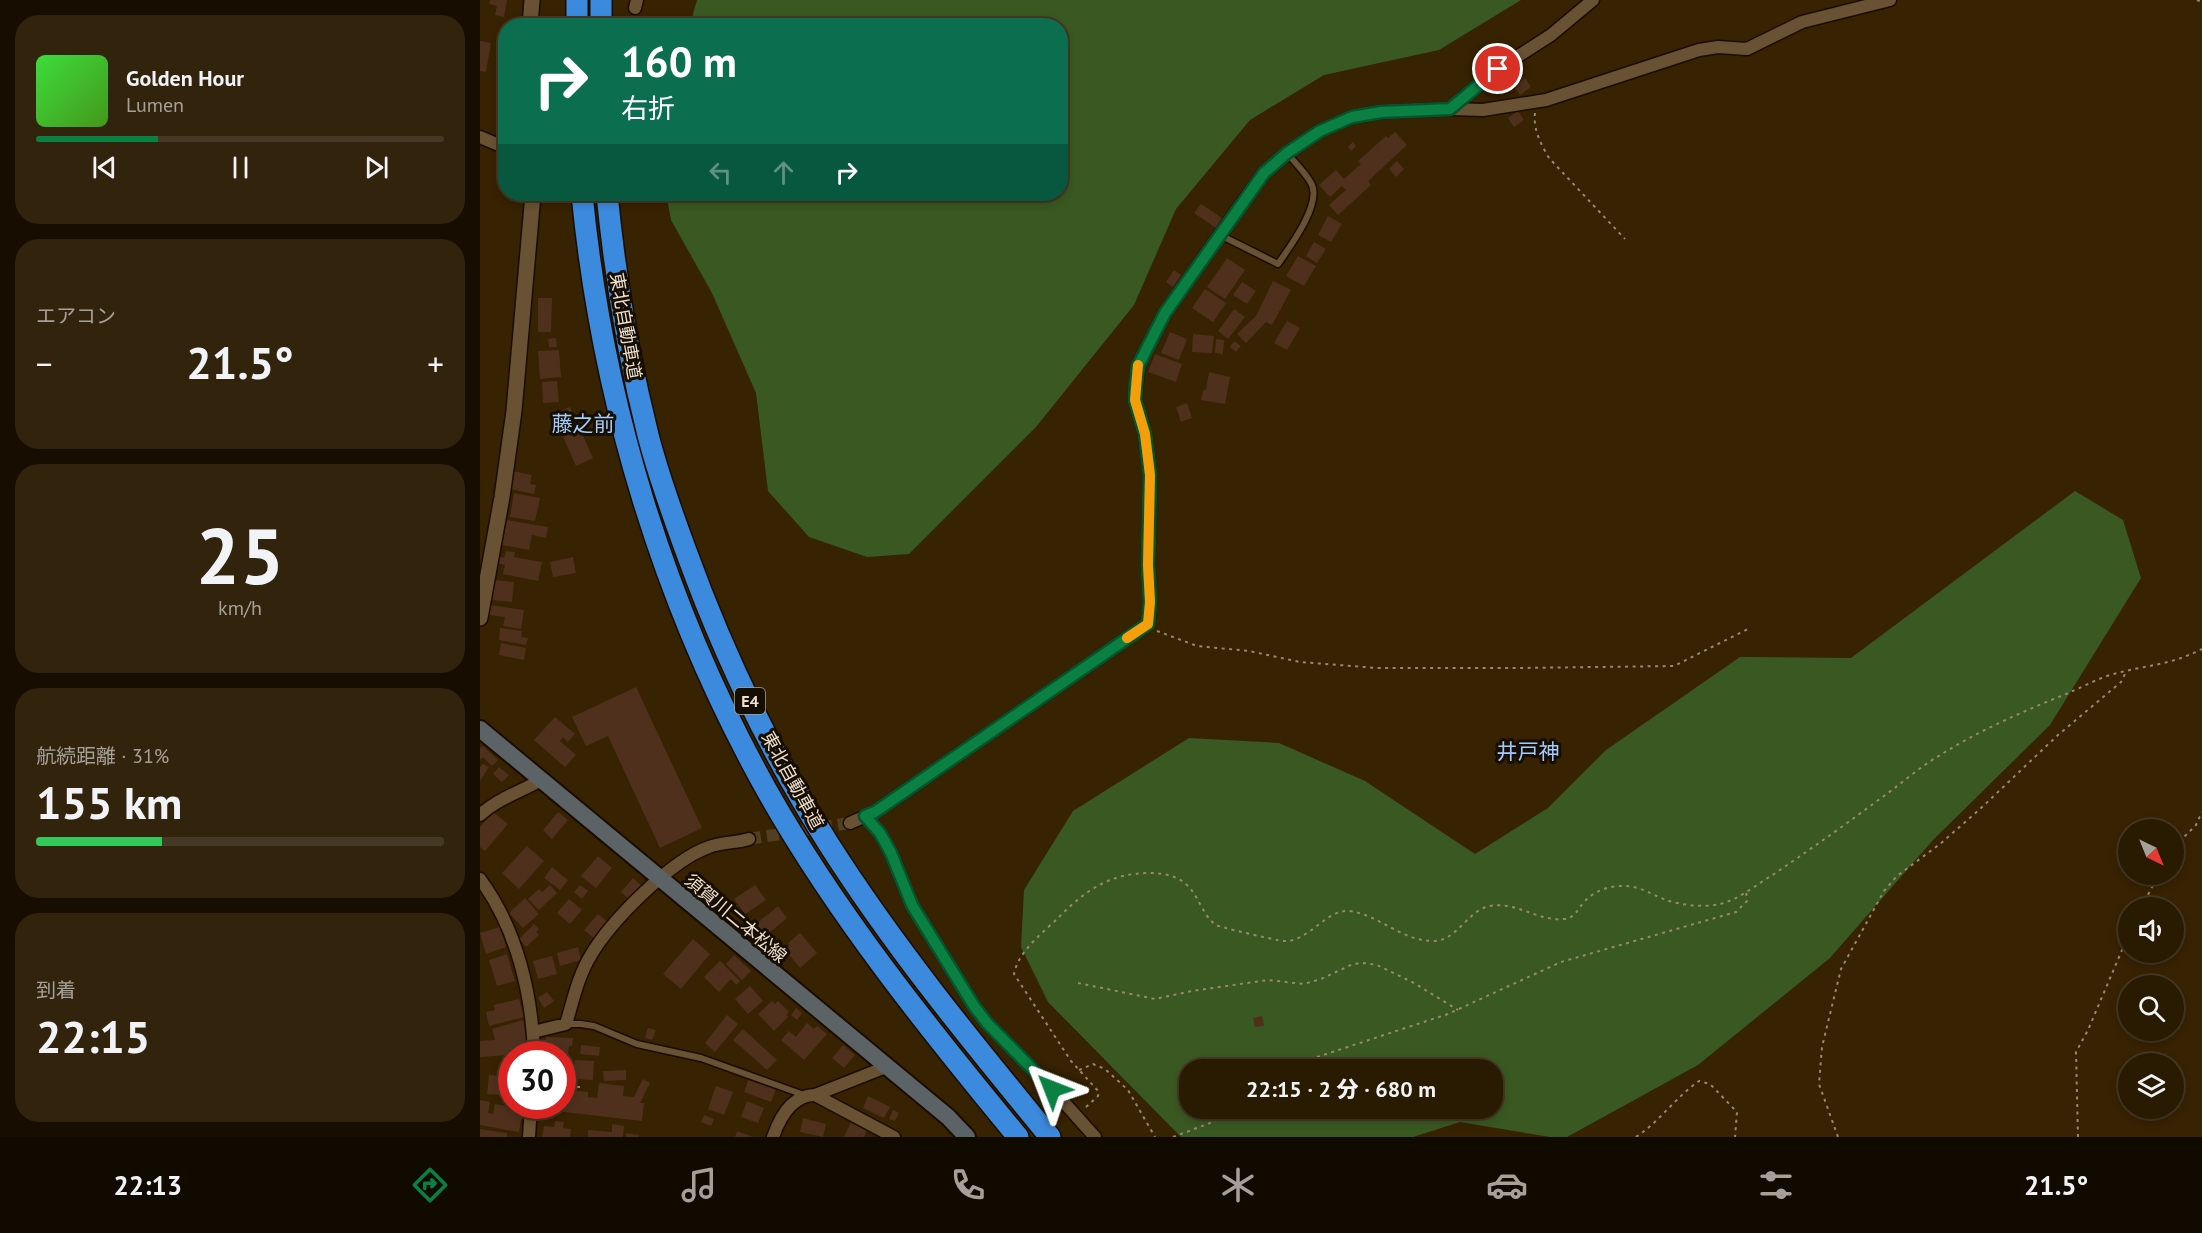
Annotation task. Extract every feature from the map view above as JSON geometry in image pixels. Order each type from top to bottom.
[{"type":"highway","points":[[577,0],[577,18]]},
{"type":"highway","points":[[601,0],[601,18]]},
{"type":"highway","name":"東北自動車道","points":[[583,201],[588,252],[601,326],[626,441],[650,522],[675,593],[714,685],[766,789],[845,911],[919,1013],[1018,1137]]},
{"type":"highway","name":"東北自動車道","points":[[608,201],[625,332],[648,436],[698,584],[736,674],[788,774],[828,842],[878,917],[940,1000],[1050,1137]]},
{"type":"main road","name":"須賀川二本松線","points":[[480,729],[948,1117],[967,1137]]},
{"type":"street","points":[[531,18],[532,0]]},
{"type":"street","points":[[1450,109],[1498,69],[1551,35],[1593,0]]},
{"type":"street","points":[[850,823],[875,812],[1148,624],[1150,475],[1145,434],[1135,400],[1138,366],[1165,313],[1264,173],[1287,153],[1320,131],[1352,117],[1381,112],[1483,110],[1536,102],[1615,79],[1699,50],[1718,47],[1747,49],[1802,22],[1890,0]]},
{"type":"street","points":[[480,137],[498,145]]},
{"type":"street","points":[[480,618],[502,497],[514,411],[532,201]]},
{"type":"street","points":[[480,815],[493,803],[515,795],[541,780]]},
{"type":"street","points":[[865,816],[880,833],[891,853],[912,905],[974,1006],[987,1023],[1095,1137]]},
{"type":"street","points":[[533,1032],[566,1024],[579,980],[590,955],[620,919],[659,879],[687,857],[709,847],[749,839]]},
{"type":"street","points":[[480,879],[513,939],[525,981],[533,1041]]},
{"type":"street","points":[[773,1137],[778,1123],[788,1108],[810,1095],[886,1067]]},
{"type":"street","points":[[810,1095],[894,1137]]},
{"type":"street","points":[[529,1137],[530,1119]]},
{"type":"lane","points":[[1220,235],[1278,264],[1301,228],[1311,207],[1314,191],[1311,183],[1287,153]]},
{"type":"lane","points":[[566,1024],[594,1026],[637,1044],[701,1058],[810,1095]]},
{"type":"path","points":[[2197,0],[2202,2]]},
{"type":"path","points":[[1536,102],[1534,123],[1540,142],[1549,158],[1625,239]]},
{"type":"path","points":[[1148,624],[1158,632],[1197,646],[1249,651],[1300,662],[1377,668],[1674,666],[1750,628]]},
{"type":"path","points":[[1076,1115],[1098,1096],[1098,1092],[1071,1061],[1014,974],[1014,968],[1031,945],[1077,900],[1093,888],[1120,876],[1156,873],[1179,878],[1191,889],[1204,910],[1218,926],[1286,942],[1306,934],[1337,912],[1347,910],[1368,917],[1400,933],[1428,941],[1441,940],[1452,935],[1484,908],[1492,905],[1520,909],[1559,920],[1573,916],[1594,893],[1612,887],[1634,887],[1670,901],[1696,905],[1719,905],[1746,891],[1806,852],[1941,754],[2033,707],[2109,675],[2155,667],[2202,649]]},
{"type":"path","points":[[1838,1137],[1819,1084],[1822,1047],[1840,969],[1884,891],[1897,876],[1940,844],[2058,735],[2121,682],[2126,672]]},
{"type":"path","points":[[2184,836],[2196,825],[2202,812]]},
{"type":"path","points":[[1311,1059],[1458,1010],[1561,962],[1736,912],[1747,901],[1746,891]]},
{"type":"path","points":[[2078,1137],[2076,1052],[2088,1030],[2118,960]]},
{"type":"path","points":[[1078,983],[1155,999],[1268,980],[1304,984],[1353,964],[1365,963],[1377,965],[1414,982],[1458,1010]]},
{"type":"path","points":[[1079,1070],[1093,1064],[1105,1069],[1128,1090],[1155,1137]]},
{"type":"path","points":[[1636,1137],[1657,1120],[1686,1090],[1699,1081],[1710,1084],[1737,1112],[1735,1137]]},
{"type":"path","points":[[576,1087],[583,1087]]},
{"type":"path","points":[[1173,1137],[1217,1119]]},
{"type":"green space","points":[[697,0],[1521,0],[1439,50],[1324,75],[1250,120],[1176,209],[1134,305],[1036,427],[909,554],[867,557],[809,537],[768,491],[756,393],[712,293],[671,220],[667,201],[1068,201],[1068,18],[692,18]]},
{"type":"green space","points":[[2075,491],[2123,520],[2141,578],[2050,725],[1933,840],[1830,958],[1698,1065],[1567,1137],[1550,1137],[1460,1122],[1413,1137],[1181,1137],[1048,1002],[1021,947],[1024,890],[1073,811],[1189,738],[1279,743],[1365,781],[1475,854],[1548,808],[1606,750],[1740,657],[1851,658]]},
{"type":"building","points":[[490,0],[507,0],[504,17],[495,15],[497,6],[489,4]]},
{"type":"building","points":[[480,41],[491,43],[486,72],[480,71]]},
{"type":"building","points":[[1525,78],[1531,87],[1520,95],[1513,86]]},
{"type":"building","points":[[1518,111],[1524,120],[1514,127],[1508,118]]},
{"type":"building","points":[[1395,132],[1407,145],[1368,181],[1371,185],[1338,215],[1329,205],[1346,190],[1342,186],[1330,197],[1319,185],[1336,170],[1344,179],[1361,164],[1358,161],[1386,136],[1388,138]]},
{"type":"building","points":[[1353,142],[1356,146],[1351,151],[1348,147]]},
{"type":"building","points":[[1397,161],[1404,169],[1396,177],[1389,169]]},
{"type":"building","points":[[1201,204],[1222,218],[1216,228],[1194,213]]},
{"type":"building","points":[[1328,216],[1342,224],[1331,242],[1318,235]]},
{"type":"building","points":[[1314,242],[1326,249],[1317,263],[1306,256]]},
{"type":"building","points":[[1298,256],[1316,266],[1304,286],[1286,276]]},
{"type":"building","points":[[1227,258],[1245,270],[1225,299],[1207,287]]},
{"type":"building","points":[[1174,270],[1181,275],[1173,287],[1166,282]]},
{"type":"building","points":[[1273,281],[1291,290],[1272,325],[1266,322],[1246,343],[1237,334],[1256,316]]},
{"type":"building","points":[[1242,282],[1256,291],[1247,304],[1233,295]]},
{"type":"building","points":[[1205,289],[1226,303],[1213,322],[1192,308]]},
{"type":"building","points":[[538,298],[552,298],[551,332],[538,332]]},
{"type":"building","points":[[1234,309],[1245,317],[1228,339],[1218,331]]},
{"type":"building","points":[[1287,321],[1300,328],[1287,350],[1274,343]]},
{"type":"building","points":[[1170,332],[1187,339],[1179,360],[1161,353]]},
{"type":"building","points":[[1193,334],[1214,336],[1212,353],[1192,352]]},
{"type":"building","points":[[556,338],[557,347],[549,347],[548,339]]},
{"type":"building","points":[[1216,339],[1224,340],[1223,354],[1215,353]]},
{"type":"building","points":[[1234,341],[1241,346],[1236,352],[1230,347]]},
{"type":"building","points":[[559,350],[561,377],[540,379],[538,351]]},
{"type":"building","points":[[1155,354],[1182,364],[1176,382],[1148,372]]},
{"type":"building","points":[[1209,372],[1230,377],[1225,404],[1201,400],[1203,390],[1206,390]]},
{"type":"building","points":[[557,381],[559,402],[543,403],[542,382]]},
{"type":"building","points":[[1187,403],[1192,418],[1181,422],[1176,407]]},
{"type":"building","points":[[570,407],[593,458],[576,466],[553,414]]},
{"type":"building","points":[[513,471],[532,475],[530,484],[536,485],[534,494],[510,489]]},
{"type":"building","points":[[514,493],[540,498],[535,521],[510,517]]},
{"type":"building","points":[[507,520],[548,527],[546,538],[532,535],[529,550],[502,545]]},
{"type":"building","points":[[506,551],[515,552],[514,557],[542,562],[538,581],[503,574],[505,565],[497,563],[498,556],[504,558]]},
{"type":"building","points":[[573,557],[576,573],[553,577],[550,562]]},
{"type":"building","points":[[493,580],[514,582],[512,602],[491,600]]},
{"type":"building","points":[[490,605],[524,610],[521,629],[503,626],[505,617],[489,615]]},
{"type":"building","points":[[500,628],[522,631],[521,637],[528,638],[526,645],[499,640]]},
{"type":"building","points":[[501,643],[526,648],[524,660],[499,655]]},
{"type":"building","points":[[636,687],[702,828],[660,848],[608,736],[586,746],[572,717]]},
{"type":"building","points":[[555,717],[575,734],[568,742],[563,737],[560,741],[576,755],[565,767],[534,740]]},
{"type":"building","points":[[483,746],[498,760],[492,766],[483,757],[480,760],[480,748]]},
{"type":"building","points":[[483,764],[489,767],[480,781],[480,767]]},
{"type":"building","points":[[499,767],[509,775],[502,782],[493,774]]},
{"type":"building","points":[[493,812],[508,824],[485,851],[480,847],[480,827]]},
{"type":"building","points":[[558,812],[568,820],[552,839],[543,830]]},
{"type":"building","points":[[527,846],[544,861],[519,889],[502,873]]},
{"type":"building","points":[[598,856],[612,868],[596,888],[581,876]]},
{"type":"building","points":[[552,867],[568,880],[560,890],[544,878]]},
{"type":"building","points":[[633,878],[643,887],[631,901],[621,892]]},
{"type":"building","points":[[550,885],[557,893],[539,910],[528,899],[539,889],[542,892]]},
{"type":"building","points":[[580,885],[588,891],[582,899],[574,892]]},
{"type":"building","points":[[755,885],[766,900],[745,914],[734,899]]},
{"type":"building","points":[[525,898],[539,914],[523,928],[509,913]]},
{"type":"building","points":[[569,899],[582,910],[570,924],[557,913]]},
{"type":"building","points":[[778,906],[787,918],[769,933],[766,929],[756,937],[750,929]]},
{"type":"building","points":[[598,914],[609,923],[595,939],[584,930]]},
{"type":"building","points":[[534,924],[539,929],[536,932],[539,935],[526,947],[519,939]]},
{"type":"building","points":[[500,927],[506,947],[486,954],[480,933]]},
{"type":"building","points":[[800,933],[817,953],[800,968],[785,950],[790,945],[788,943]]},
{"type":"building","points":[[693,939],[710,954],[681,989],[663,974]]},
{"type":"building","points":[[578,947],[581,960],[560,966],[557,953]]},
{"type":"building","points":[[507,954],[515,981],[497,986],[489,960]]},
{"type":"building","points":[[734,955],[751,971],[742,980],[726,964]]},
{"type":"building","points":[[552,956],[557,974],[538,979],[533,961]]},
{"type":"building","points":[[720,961],[740,981],[736,985],[731,979],[719,992],[704,977]]},
{"type":"building","points":[[750,986],[763,1001],[748,1014],[735,999]]},
{"type":"building","points":[[547,992],[554,1001],[544,1008],[538,998]]},
{"type":"building","points":[[519,999],[524,1017],[489,1026],[486,1012],[495,1010],[494,1005]]},
{"type":"building","points":[[772,1001],[775,1004],[778,1001],[789,1012],[786,1015],[788,1017],[774,1031],[758,1014]]},
{"type":"building","points":[[796,1008],[802,1013],[797,1020],[791,1015]]},
{"type":"building","points":[[727,1015],[738,1024],[715,1052],[705,1043]]},
{"type":"building","points":[[1262,1016],[1264,1026],[1255,1027],[1253,1018]]},
{"type":"building","points":[[523,1020],[529,1041],[498,1041],[498,1056],[480,1057],[480,1041],[495,1040],[492,1029]]},
{"type":"building","points":[[807,1023],[814,1029],[817,1026],[827,1034],[804,1060],[781,1040],[789,1031],[796,1037]]},
{"type":"building","points":[[648,1028],[656,1030],[652,1040],[645,1038]]},
{"type":"building","points":[[743,1029],[777,1060],[767,1070],[733,1040]]},
{"type":"building","points":[[546,1037],[573,1038],[573,1041],[546,1041]]},
{"type":"building","points":[[581,1045],[600,1047],[599,1056],[580,1054]]},
{"type":"building","points":[[843,1045],[855,1055],[844,1068],[832,1058]]},
{"type":"building","points":[[576,1060],[594,1061],[593,1080],[576,1079]]},
{"type":"building","points":[[626,1070],[626,1080],[604,1081],[603,1071]]},
{"type":"building","points":[[489,1075],[498,1076],[498,1095],[487,1094]]},
{"type":"building","points":[[749,1078],[776,1089],[771,1102],[744,1092]]},
{"type":"building","points":[[643,1079],[650,1083],[640,1103],[644,1103],[642,1121],[576,1113],[576,1091],[588,1092],[588,1097],[597,1098],[599,1083],[624,1086],[623,1096],[634,1097]]},
{"type":"building","points":[[716,1086],[733,1092],[724,1115],[708,1109]]},
{"type":"building","points":[[868,1096],[890,1107],[884,1118],[863,1108]]},
{"type":"building","points":[[480,1100],[490,1102],[488,1113],[493,1114],[495,1104],[498,1105],[498,1119],[521,1119],[519,1132],[480,1125]]},
{"type":"building","points":[[747,1101],[764,1108],[758,1123],[741,1117]]},
{"type":"building","points":[[893,1110],[899,1113],[895,1121],[889,1119]]},
{"type":"building","points":[[704,1115],[714,1119],[711,1126],[701,1122]]},
{"type":"building","points":[[803,1118],[826,1124],[823,1137],[800,1132]]},
{"type":"building","points":[[555,1121],[564,1122],[563,1128],[571,1129],[570,1137],[542,1137],[544,1126],[554,1127]]},
{"type":"building","points":[[851,1122],[867,1130],[864,1137],[844,1137]]},
{"type":"building","points":[[612,1124],[624,1126],[623,1137],[588,1137],[588,1130],[612,1132]]},
{"type":"building","points":[[480,1129],[507,1133],[507,1137],[480,1137]]},
{"type":"building","points":[[737,1131],[753,1137],[735,1137]]},
{"type":"building","points":[[626,1133],[639,1135],[639,1137],[626,1137]]},
{"type":"tunnel","points":[[749,839],[850,823]]},
{"type":"slow traffic","points":[[1127,638],[1148,624],[1150,602],[1149,455],[1135,400],[1138,365]]},
{"type":"district","name":"藤之前","points":[[583,423]]},
{"type":"district","name":"井戸神","points":[[1528,751]]},
{"type":"route","points":[[1052,1089],[987,1023],[974,1006],[912,905],[891,853],[880,833],[865,816],[875,812],[1148,624],[1150,475],[1145,434],[1135,400],[1138,366],[1149,340],[1165,313],[1264,173],[1287,153],[1320,131],[1352,117],[1381,112],[1450,109],[1498,69]]}]
